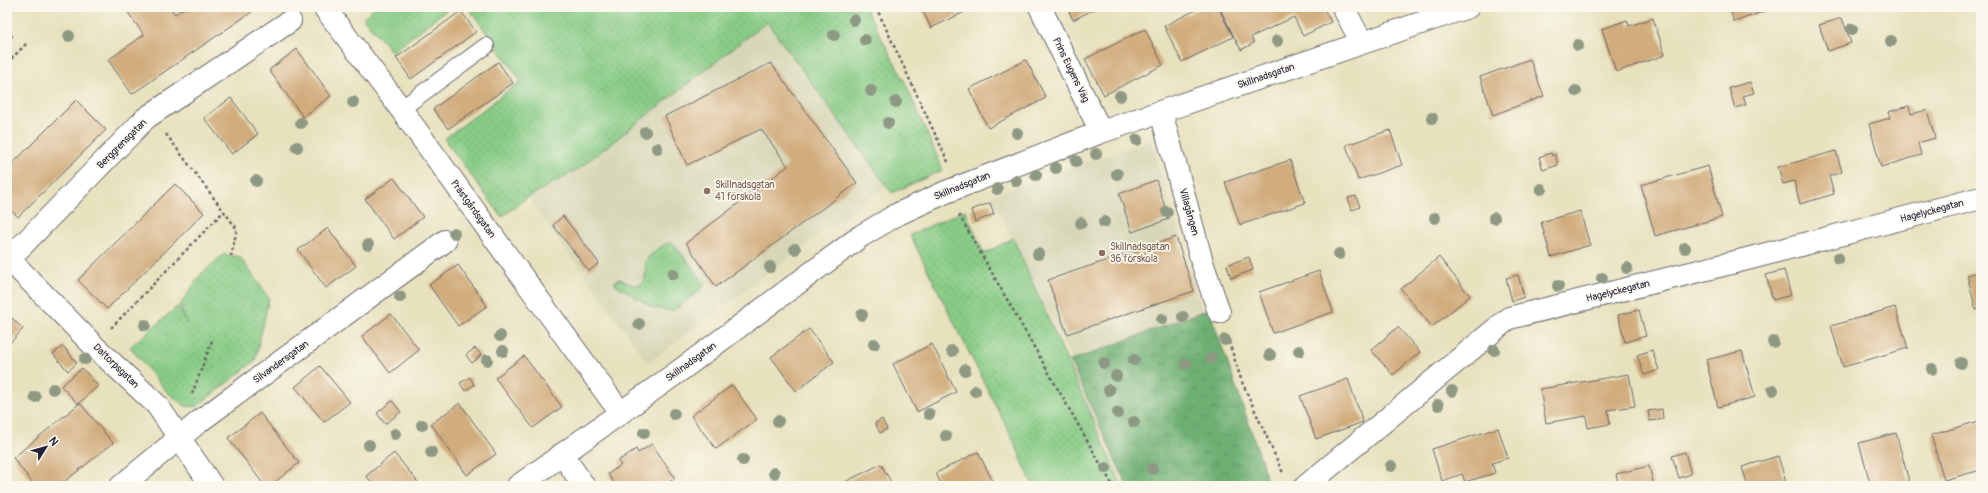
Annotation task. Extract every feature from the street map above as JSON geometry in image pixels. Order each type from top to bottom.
[{"type":"street","name":"Prästgårdsgatan","points":[[324,7],[401,109],[620,412]]},
{"type":"street","name":"Prins Eugens Väg","points":[[1040,7],[1101,132]]},
{"type":"street","points":[[1343,7],[1362,43]]},
{"type":"street","name":"Skillnadsgatan","points":[[518,486],[682,369],[861,236],[898,214],[952,189],[1101,132],[1468,7]]},
{"type":"street","name":"Berggrensgatan","points":[[8,258],[152,114],[290,21]]},
{"type":"street","name":"Villagången","points":[[1161,112],[1202,262],[1219,312]]},
{"type":"street","name":"Hagelyckegatan","points":[[1306,486],[1509,318],[1740,261],[1981,198]]},
{"type":"street","name":"Silvandersgatan","points":[[121,486],[200,421],[445,241]]},
{"type":"street","name":"Daltorpsgatan","points":[[8,258],[94,346],[157,405],[212,486]]},
{"type":"street","points":[[562,454],[584,486]]},
{"type":"lane","points":[[401,109],[486,46]]},
{"type":"path","points":[[876,7],[952,189],[1113,486]]},
{"type":"path","points":[[7,63],[27,43]]},
{"type":"path","points":[[152,114],[237,229],[231,256]]},
{"type":"path","points":[[94,346],[223,212]]},
{"type":"path","points":[[1219,312],[1242,382],[1286,479]]},
{"type":"path","points":[[200,421],[192,410],[191,398],[213,338]]},
{"type":"shaded area","name":"Skillnadsgatan 41 förskola","points":[[767,22],[886,186],[648,363],[528,197]]},
{"type":"shaded area","name":"Skillnadsgatan 36 förskola","points":[[1151,140],[1202,312],[1071,358],[991,195]]},
{"type":"green space","points":[[374,7],[450,7],[392,52],[363,18]]},
{"type":"green space","points":[[468,7],[865,7],[904,80],[943,170],[892,193],[767,22],[578,169],[528,197],[502,217],[444,139],[521,81]]},
{"type":"green space","points":[[965,210],[984,254],[1013,238],[1122,486],[1033,486],[1015,444],[910,235]]},
{"type":"green space","points":[[668,243],[674,244],[704,283],[703,288],[673,311],[653,308],[615,284],[615,281],[619,279],[632,285],[639,285],[642,283],[645,276],[646,261],[656,250]]},
{"type":"green space","points":[[224,254],[240,257],[269,298],[255,361],[196,407],[185,406],[166,391],[130,347],[178,306],[187,324],[180,305],[200,275]]},
{"type":"green space","points":[[1209,309],[1262,462],[1268,486],[1127,486],[1070,361]]},
{"type":"building","points":[[124,7],[170,7],[175,14],[186,7],[259,7],[132,94],[108,60],[144,35]]},
{"type":"building","points":[[921,7],[975,7],[931,28]]},
{"type":"building","points":[[1067,7],[1099,7],[1073,20]]},
{"type":"building","points":[[1202,7],[1218,7],[1233,37],[1182,62],[1164,26]]},
{"type":"building","points":[[1219,7],[1323,7],[1331,22],[1303,36],[1294,17],[1251,37],[1254,43],[1241,50]]},
{"type":"building","points":[[1729,7],[1771,7],[1771,9],[1734,22]]},
{"type":"building","points":[[461,11],[476,32],[411,79],[396,58]]},
{"type":"building","points":[[1653,18],[1665,55],[1616,72],[1602,29],[1627,20],[1629,26]]},
{"type":"building","points":[[1842,18],[1851,43],[1828,51],[1819,25]]},
{"type":"building","points":[[1145,29],[1163,65],[1104,95],[1085,59]]},
{"type":"building","points":[[7,30],[13,36],[7,42]]},
{"type":"building","points":[[297,49],[331,96],[303,117],[269,70]]},
{"type":"building","points":[[1530,59],[1544,96],[1493,115],[1480,77]]},
{"type":"building","points":[[1026,60],[1046,98],[988,128],[969,89]]},
{"type":"building","points":[[498,62],[513,83],[448,129],[433,109]]},
{"type":"building","points":[[771,63],[857,183],[716,287],[686,243],[788,166],[761,129],[687,165],[665,116]]},
{"type":"building","points":[[1750,82],[1754,93],[1743,96],[1746,105],[1735,108],[1729,88]]},
{"type":"building","points":[[231,98],[258,134],[232,154],[204,118]]},
{"type":"building","points":[[76,100],[106,130],[18,217],[7,206],[7,169]]},
{"type":"building","points":[[1909,106],[1911,114],[1927,110],[1935,138],[1918,143],[1921,155],[1881,167],[1869,124],[1890,118],[1888,112]]},
{"type":"building","points":[[1390,130],[1402,165],[1358,180],[1346,145]]},
{"type":"building","points":[[1836,151],[1842,172],[1829,176],[1834,194],[1800,204],[1794,181],[1783,184],[1778,167]]},
{"type":"building","points":[[1551,153],[1552,156],[1555,154],[1558,165],[1543,170],[1539,157]]},
{"type":"building","points":[[1290,160],[1305,203],[1240,225],[1225,182]]},
{"type":"building","points":[[1708,166],[1722,217],[1655,236],[1641,185]]},
{"type":"building","points":[[394,178],[423,217],[394,239],[365,199]]},
{"type":"building","points":[[1156,180],[1169,219],[1132,232],[1119,194]]},
{"type":"building","points":[[175,184],[204,213],[107,309],[78,280]]},
{"type":"building","points":[[1356,196],[1360,207],[1352,210],[1348,198]]},
{"type":"building","points":[[990,203],[994,214],[975,222],[971,210]]},
{"type":"building","points":[[1580,211],[1590,245],[1551,257],[1541,222]]},
{"type":"building","points":[[563,216],[599,263],[589,271],[553,225]]},
{"type":"building","points":[[328,228],[356,266],[326,288],[298,250]]},
{"type":"building","points":[[1176,237],[1194,291],[1067,334],[1048,280]]},
{"type":"building","points":[[1249,257],[1253,270],[1231,278],[1227,265]]},
{"type":"building","points":[[1439,257],[1470,296],[1432,327],[1401,289]]},
{"type":"building","points":[[458,265],[487,306],[458,326],[429,285]]},
{"type":"building","points":[[1784,270],[1791,295],[1773,300],[1766,275]]},
{"type":"building","points":[[1319,271],[1333,312],[1273,333],[1259,292]]},
{"type":"building","points":[[1981,271],[1981,309],[1976,310],[1967,275]]},
{"type":"building","points":[[1518,275],[1524,297],[1512,301],[1506,278]]},
{"type":"building","points":[[1895,307],[1908,348],[1843,367],[1831,326]]},
{"type":"building","points":[[1639,310],[1646,336],[1625,342],[1618,315]]},
{"type":"building","points":[[7,313],[23,329],[7,346]]},
{"type":"building","points":[[391,314],[419,350],[390,373],[362,336]]},
{"type":"building","points":[[1398,327],[1420,352],[1393,375],[1371,350]]},
{"type":"building","points":[[809,329],[834,362],[796,391],[771,357]]},
{"type":"building","points":[[932,344],[956,392],[917,412],[893,364]]},
{"type":"building","points":[[63,346],[77,363],[68,371],[53,354]]},
{"type":"building","points":[[475,348],[481,355],[472,363],[466,355]]},
{"type":"building","points":[[1652,350],[1659,370],[1644,375],[1637,355]]},
{"type":"building","points":[[1742,351],[1755,397],[1718,407],[1706,360]]},
{"type":"building","points":[[524,356],[562,407],[533,428],[495,378]]},
{"type":"building","points":[[320,366],[350,402],[324,422],[295,387]]},
{"type":"building","points":[[82,368],[98,386],[78,404],[61,386]]},
{"type":"building","points":[[1629,374],[1635,406],[1608,410],[1610,424],[1588,428],[1586,416],[1546,423],[1540,389]]},
{"type":"building","points":[[470,377],[474,385],[465,391],[460,383]]},
{"type":"building","points":[[1348,379],[1363,422],[1316,439],[1300,396]]},
{"type":"building","points":[[732,385],[757,419],[716,449],[691,416]]},
{"type":"building","points":[[392,401],[401,412],[385,424],[377,413]]},
{"type":"building","points":[[80,403],[113,443],[59,486],[35,486],[13,458]]},
{"type":"building","points":[[460,403],[496,454],[467,475],[431,424]]},
{"type":"building","points":[[1662,409],[1663,419],[1650,421],[1648,411]]},
{"type":"building","points":[[260,413],[299,463],[270,486],[265,486],[228,438]]},
{"type":"building","points":[[882,419],[887,429],[880,433],[875,423]]},
{"type":"building","points":[[1979,421],[1981,428],[1981,470],[1944,480],[1931,435]]},
{"type":"building","points":[[1498,428],[1508,458],[1492,463],[1495,473],[1465,482],[1462,474],[1442,481],[1432,449]]},
{"type":"building","points":[[1896,433],[1910,485],[1871,486],[1859,443]]},
{"type":"building","points":[[652,444],[675,478],[664,486],[616,486],[608,474],[621,465],[618,461],[636,449],[638,453]]},
{"type":"building","points":[[978,452],[995,486],[942,486],[936,473]]},
{"type":"building","points":[[1685,452],[1691,474],[1679,478],[1672,456]]},
{"type":"building","points":[[394,453],[421,486],[375,486],[366,476]]},
{"type":"building","points":[[1778,456],[1787,486],[1748,486],[1742,467]]},
{"type":"building","points":[[881,464],[893,486],[837,486]]},
{"type":"building","points":[[1649,466],[1654,486],[1619,486],[1616,474]]},
{"type":"place","name":"Skillnadsgatan 41 förskola","points":[[707,191]]},
{"type":"place","name":"Skillnadsgatan 36 förskola","points":[[1102,253]]}]
